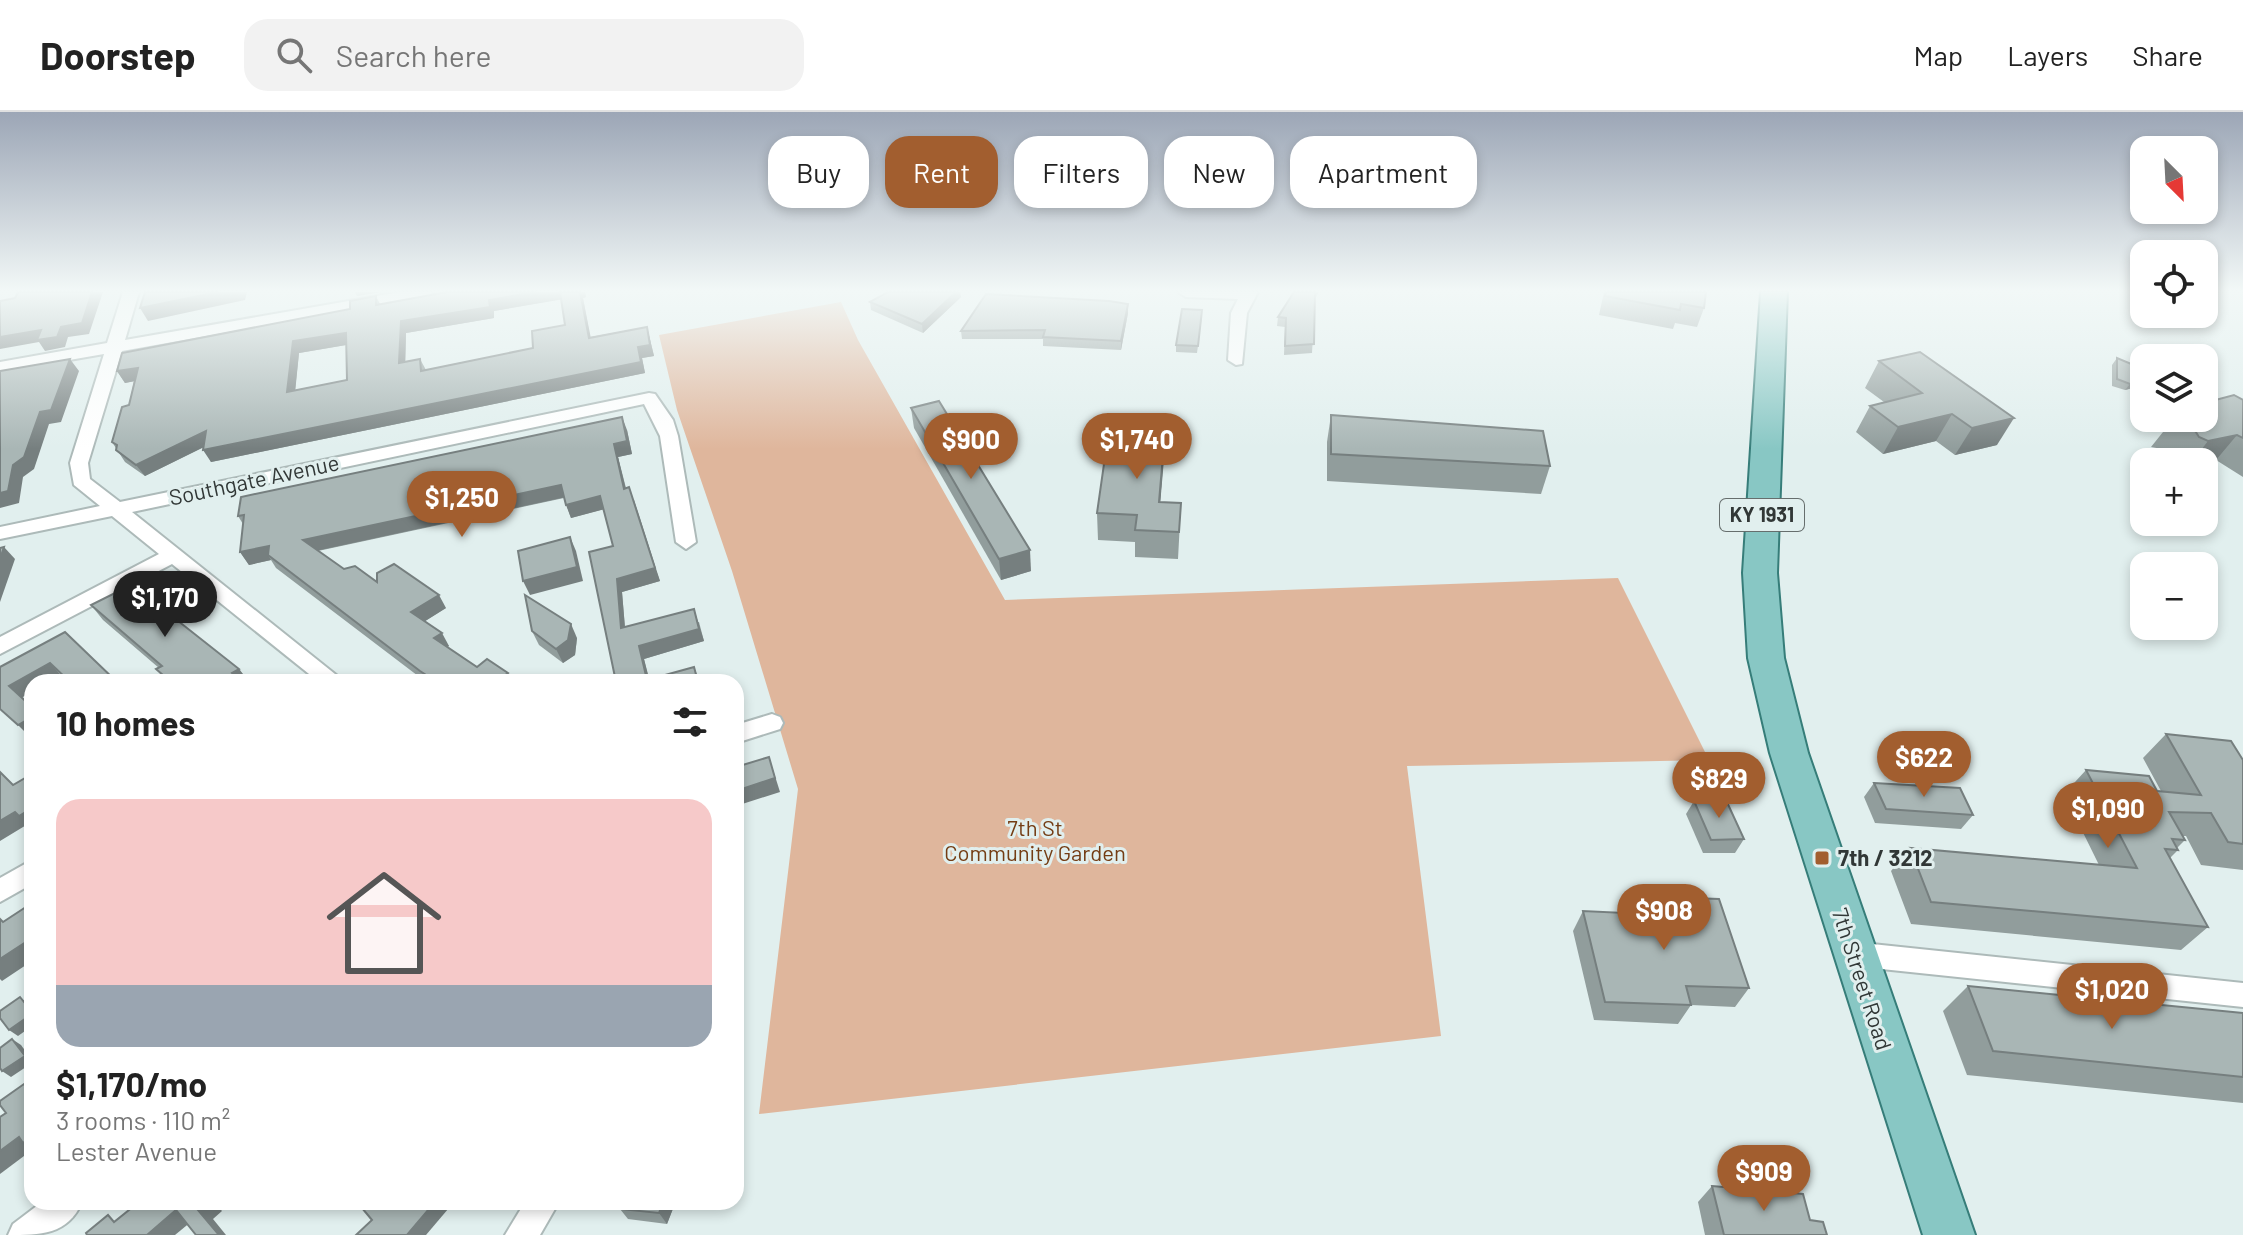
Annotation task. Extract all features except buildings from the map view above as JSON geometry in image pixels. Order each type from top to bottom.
[{"type":"main road","name":"7th Street Road","points":[[1771,344],[1760,573],[1766,658],[1789,753],[1853,954],[1949,1235]]},
{"type":"street","points":[[0,367],[129,344]]},
{"type":"street","points":[[1236,360],[1237,344]]},
{"type":"street","points":[[114,347],[78,474],[86,487],[323,674]]},
{"type":"street","name":"Southgate Avenue","points":[[0,533],[649,398],[664,420],[669,436],[686,542]]},
{"type":"street","points":[[0,646],[171,556]]},
{"type":"street","points":[[744,732],[772,723]]},
{"type":"street","points":[[0,891],[24,876]]},
{"type":"street","points":[[1853,954],[2243,995]]},
{"type":"street","points":[[24,1235],[57,1210]]},
{"type":"street","points":[[521,1235],[538,1210]]},
{"type":"green space","name":"7th St Community Garden","points":[[661,344],[860,344],[1005,600],[1618,578],[1709,760],[1407,766],[1441,1036],[759,1114],[798,789],[732,571],[677,410]]},
{"type":"place","name":"7th / 3212","points":[[1822,858]]}]
